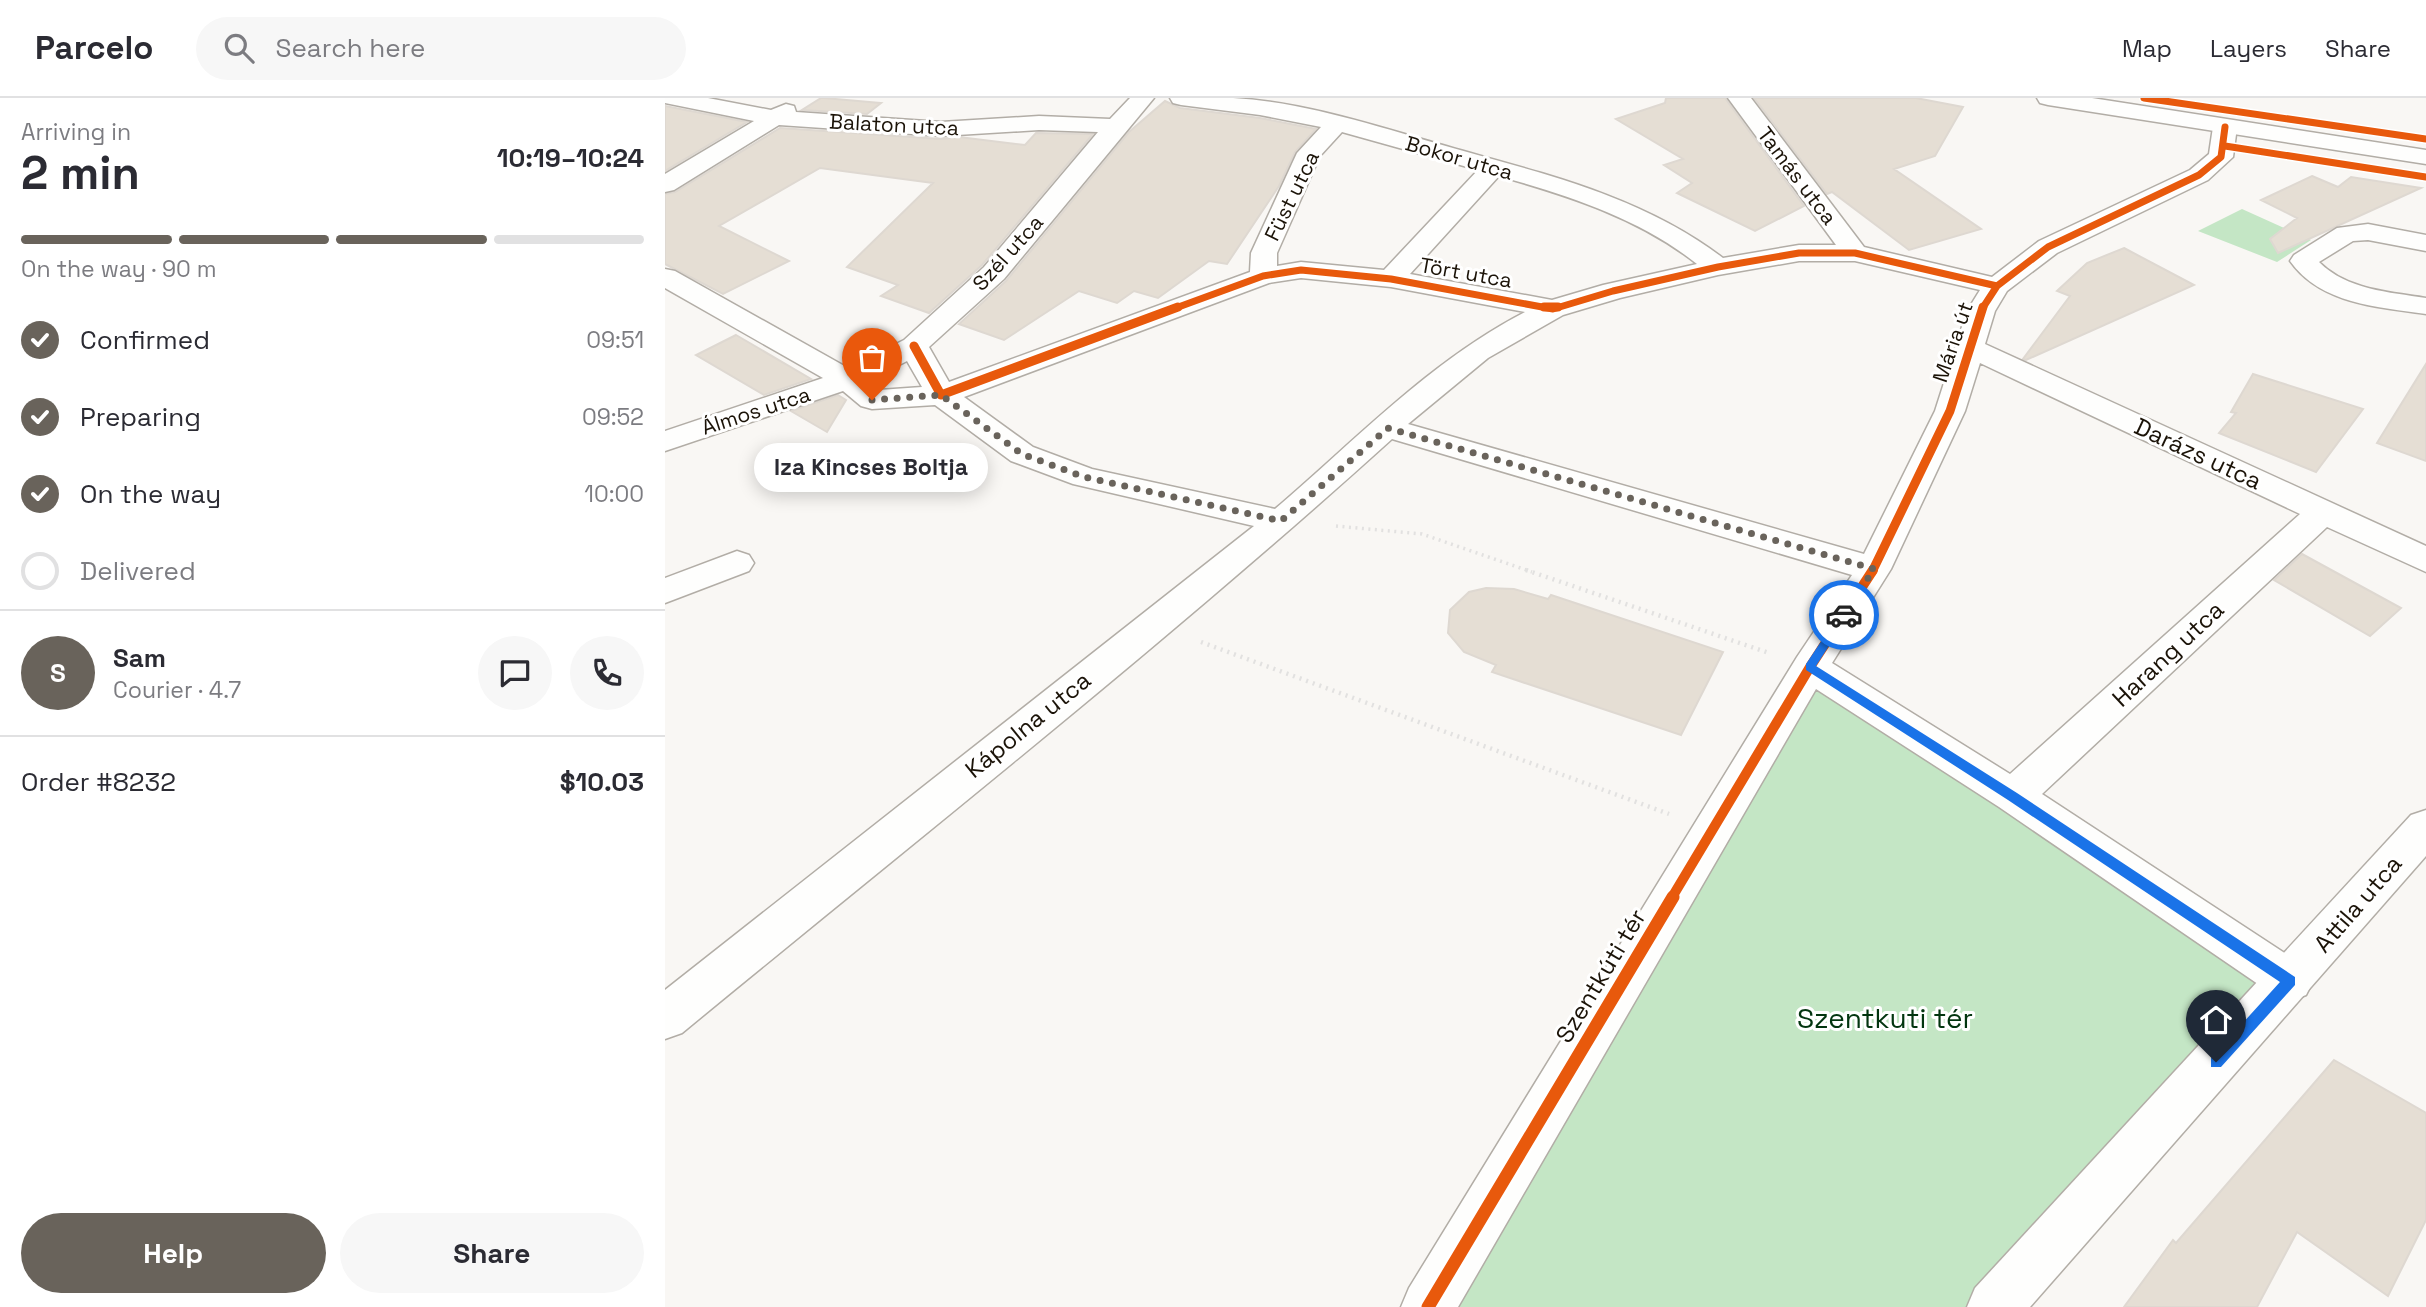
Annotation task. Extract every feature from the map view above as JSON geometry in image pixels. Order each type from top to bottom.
[{"type":"street","name":"Balaton utca","points":[[673,98],[776,118],[941,129],[1039,123],[1116,126]]},
{"type":"street","points":[[665,185],[806,98]]},
{"type":"street","name":"Szél utca","points":[[848,380],[914,346],[994,273],[1116,126],[1143,98]]},
{"type":"street","name":"Bokor utca","points":[[1181,98],[1284,112],[1337,124],[1586,195],[1647,218],[1692,244],[1718,267]]},
{"type":"street","name":"Tamás utca","points":[[1739,98],[1855,253]]},
{"type":"street","points":[[2048,98],[2426,157]]},
{"type":"street","name":"Füst utca","points":[[1263,276],[1264,253],[1309,153],[1337,124]]},
{"type":"street","name":"Mária út","points":[[1810,667],[1874,569],[1950,411],[1981,311],[1997,286],[2048,247],[2199,175],[2221,157],[2225,127]]},
{"type":"street","points":[[1391,279],[1494,167]]},
{"type":"street","points":[[2426,243],[2368,233],[2346,234],[2303,261],[2316,277],[2344,291],[2426,306]]},
{"type":"street","name":"Tört utca","points":[[665,277],[848,380],[872,400],[941,395],[1263,276],[1301,271],[1391,279],[1553,309],[1613,291],[1718,267],[1799,253],[1855,253],[1997,286]]},
{"type":"street","name":"Kápolna utca","points":[[665,1018],[1281,521],[1474,352],[1515,326],[1553,309]]},
{"type":"street","points":[[914,346],[941,395],[1022,454],[1084,477],[1281,521]]},
{"type":"street","name":"Darázs utca","points":[[1969,347],[2426,560]]},
{"type":"street","name":"Álmos utca","points":[[665,441],[848,380]]},
{"type":"street","points":[[1388,428],[1874,569]]},
{"type":"street","name":"Harang utca","points":[[2013,796],[2323,512]]},
{"type":"street","points":[[665,591],[737,563]]},
{"type":"street","points":[[1810,667],[2013,796],[2290,981],[1994,1307]]},
{"type":"street","name":"Szentkúti tér","points":[[1428,1307],[1810,667]]},
{"type":"street","name":"Attila utca","points":[[2290,981],[2426,827]]},
{"type":"path","points":[[1281,521],[1422,534],[1810,667]]},
{"type":"path","points":[[1153,624],[1713,830]]},
{"type":"green space","points":[[2242,209],[2311,240],[2277,262],[2198,231]]},
{"type":"green space","name":"Szentkuti tér","points":[[1810,667],[2290,981],[1994,1307],[1428,1307]]},
{"type":"building","points":[[821,98],[881,103],[867,114],[802,110]]},
{"type":"building","points":[[1666,98],[1725,98],[1804,206],[1755,231],[1677,193],[1692,183],[1664,165],[1683,159],[1616,119],[1665,103]]},
{"type":"building","points":[[1754,98],[1916,98],[1963,107],[1935,156],[1894,169],[1981,229],[1909,250],[1832,192],[1827,194]]},
{"type":"building","points":[[1165,101],[1180,108],[1260,118],[1316,129],[1295,152],[1279,186],[1227,264],[1209,261],[1158,298],[1134,291],[1117,303],[1079,291],[1004,340],[959,324],[1006,281],[1129,132]]},
{"type":"building","points":[[665,106],[747,122],[665,171]]},
{"type":"building","points":[[780,128],[941,139],[959,137],[1025,145],[1036,133],[1093,134],[982,265],[929,313],[881,296],[898,285],[847,267],[933,183],[820,168],[719,226],[789,261],[723,294],[665,264],[665,194],[675,192]]},
{"type":"building","points":[[2312,176],[2338,187],[2351,177],[2421,188],[2278,253],[2270,239],[2297,218],[2261,200]]},
{"type":"building","points":[[2124,248],[2194,285],[2026,360],[2023,359],[2070,296],[2057,291],[2087,263]]},
{"type":"building","points":[[736,335],[811,379],[764,395],[696,355]]},
{"type":"building","points":[[2426,364],[2426,461],[2377,443]]},
{"type":"building","points":[[2253,374],[2363,409],[2316,472],[2219,433],[2236,413],[2231,412]]},
{"type":"building","points":[[838,395],[846,400],[827,432],[791,411]]},
{"type":"building","points":[[2302,554],[2401,608],[2370,636],[2274,580]]},
{"type":"building","points":[[1486,588],[1514,589],[1548,599],[1551,595],[1723,652],[1681,735],[1492,672],[1496,665],[1464,652],[1448,633],[1450,610],[1469,592]]},
{"type":"building","points":[[2334,1060],[2426,1113],[2426,1220],[2388,1296],[2297,1232],[2257,1307],[2124,1307],[2173,1240],[2176,1243]]},
{"type":"cycle path","points":[[2144,98],[2426,139]]},
{"type":"cycle path","points":[[1428,1307],[1810,667],[1874,569],[1950,411],[1981,311],[1997,286],[2048,247],[2199,175],[2221,157],[2225,127]]},
{"type":"cycle path","points":[[2225,146],[2426,177]]},
{"type":"cycle path","points":[[914,346],[941,395],[1263,276],[1301,270],[1391,279],[1553,309],[1613,291],[1718,267],[1799,253],[1855,253],[1997,286]]},
{"type":"way so far","points":[[872,400],[941,395],[1022,454],[1084,477],[1281,521],[1388,428],[1874,569],[1844,615]]},
{"type":"place","name":"Iza Kincses Boltja","points":[[872,400]]},
{"type":"route","points":[[1844,615],[1810,667],[2013,796],[2290,981],[2216,1062]]}]
